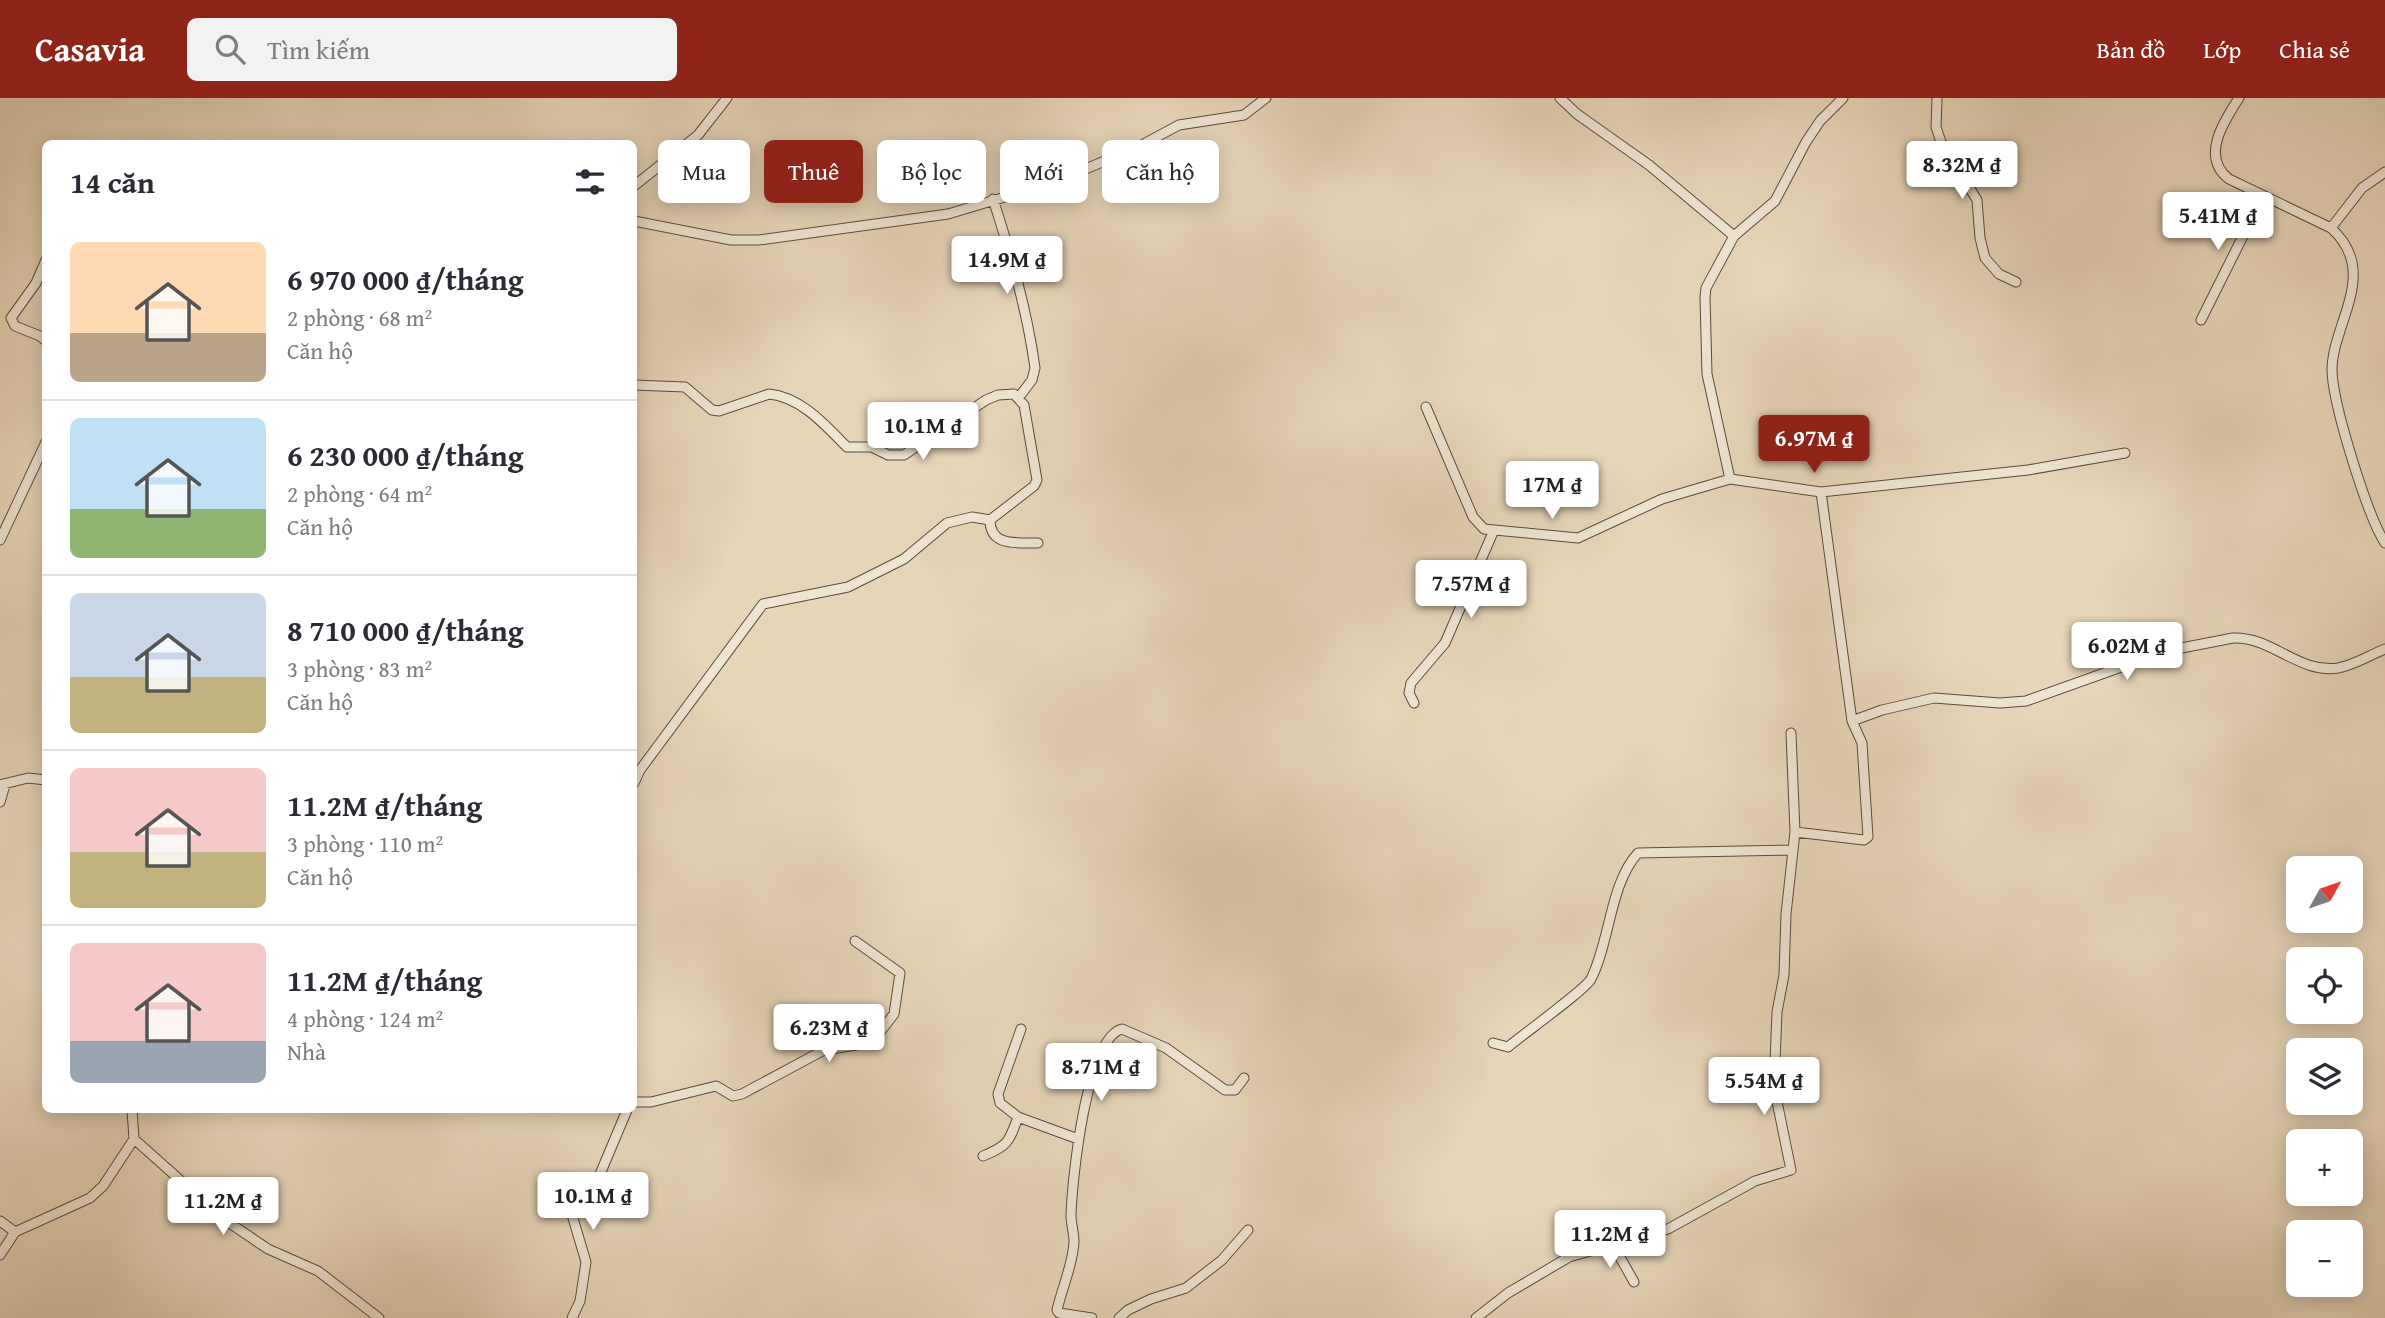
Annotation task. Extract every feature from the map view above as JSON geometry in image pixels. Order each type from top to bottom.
[{"type":"street","points":[[637,184],[698,135],[727,98]]},
{"type":"street","points":[[637,222],[731,240],[759,240],[943,215],[1052,183],[1145,144],[1179,125],[1244,115],[1266,98]]},
{"type":"street","points":[[1560,98],[1577,114],[1649,165],[1734,236]]},
{"type":"street","points":[[1730,479],[1707,374],[1704,297],[1706,288],[1734,236],[1775,201],[1806,142],[1820,121],[1843,98]]},
{"type":"street","points":[[1937,98],[1936,127],[1941,142],[1977,200],[1980,238],[1985,258],[1999,274],[2016,282]]},
{"type":"street","points":[[2239,98],[2219,132],[2215,160],[2223,174],[2332,228],[2349,251],[2352,285],[2334,358],[2333,382],[2370,515],[2385,543]]},
{"type":"street","points":[[2332,228],[2362,188],[2385,172]]},
{"type":"street","points":[[2201,320],[2249,224],[2260,194]]},
{"type":"street","points":[[993,199],[1007,249],[1019,278],[1035,368],[1032,380],[1018,397]]},
{"type":"street","points":[[42,269],[36,283],[11,318],[15,326],[42,338]]},
{"type":"street","points":[[637,384],[685,387],[712,410],[719,411],[769,394],[776,395],[810,411],[847,447],[872,447],[897,457],[913,451],[986,400],[1007,393],[1018,397],[1024,405],[1037,480],[1034,486],[990,520],[972,517],[947,523],[904,559],[848,587],[764,604],[637,776]]},
{"type":"street","points":[[1426,407],[1473,517],[1484,529],[1578,538],[1662,499],[1730,479],[1821,492],[2028,470],[2125,453]]},
{"type":"street","points":[[0,540],[42,451]]},
{"type":"street","points":[[1795,832],[1864,839],[1868,837],[1862,743],[1852,721],[1821,492]]},
{"type":"street","points":[[990,520],[994,535],[1006,544],[1038,543]]},
{"type":"street","points":[[1414,703],[1409,693],[1411,683],[1445,643],[1494,530]]},
{"type":"street","points":[[1852,721],[1916,700],[1934,698],[2000,704],[2025,701],[2166,651],[2232,638],[2261,642],[2301,663],[2321,668],[2339,668],[2385,649]]},
{"type":"street","points":[[1476,1318],[1508,1293],[1554,1264],[1612,1243],[1668,1229],[1755,1181],[1791,1170],[1774,1087],[1777,1012],[1784,975],[1786,914],[1795,832],[1791,733]]},
{"type":"street","points":[[0,802],[3,785],[28,779],[42,780]]},
{"type":"street","points":[[1493,1043],[1508,1046],[1588,983],[1604,945],[1623,882],[1638,853],[1792,850]]},
{"type":"street","points":[[637,1102],[651,1102],[716,1086],[733,1096],[741,1094],[824,1050],[866,1042],[877,1036],[894,1014],[900,973],[855,941]]},
{"type":"street","points":[[1021,1029],[998,1094],[1000,1103],[1018,1117],[1079,1139]]},
{"type":"street","points":[[1092,1318],[1067,1316],[1057,1310],[1074,1242],[1071,1217],[1081,1119],[1096,1067],[1110,1037],[1117,1030],[1130,1031],[1166,1048],[1224,1090],[1234,1090],[1244,1078]]},
{"type":"street","points":[[0,1255],[15,1232],[63,1213],[90,1198],[103,1186],[134,1139],[132,1113]]},
{"type":"street","points":[[572,1318],[580,1301],[586,1262],[570,1208],[598,1179],[626,1113]]},
{"type":"street","points":[[983,1156],[1004,1146],[1010,1140],[1018,1117]]},
{"type":"street","points":[[134,1139],[225,1220],[268,1249],[318,1271],[379,1318]]},
{"type":"street","points":[[0,1221],[15,1232]]},
{"type":"street","points":[[1119,1318],[1128,1310],[1151,1299],[1186,1288],[1222,1260],[1248,1230]]},
{"type":"street","points":[[1612,1243],[1634,1282]]}]
